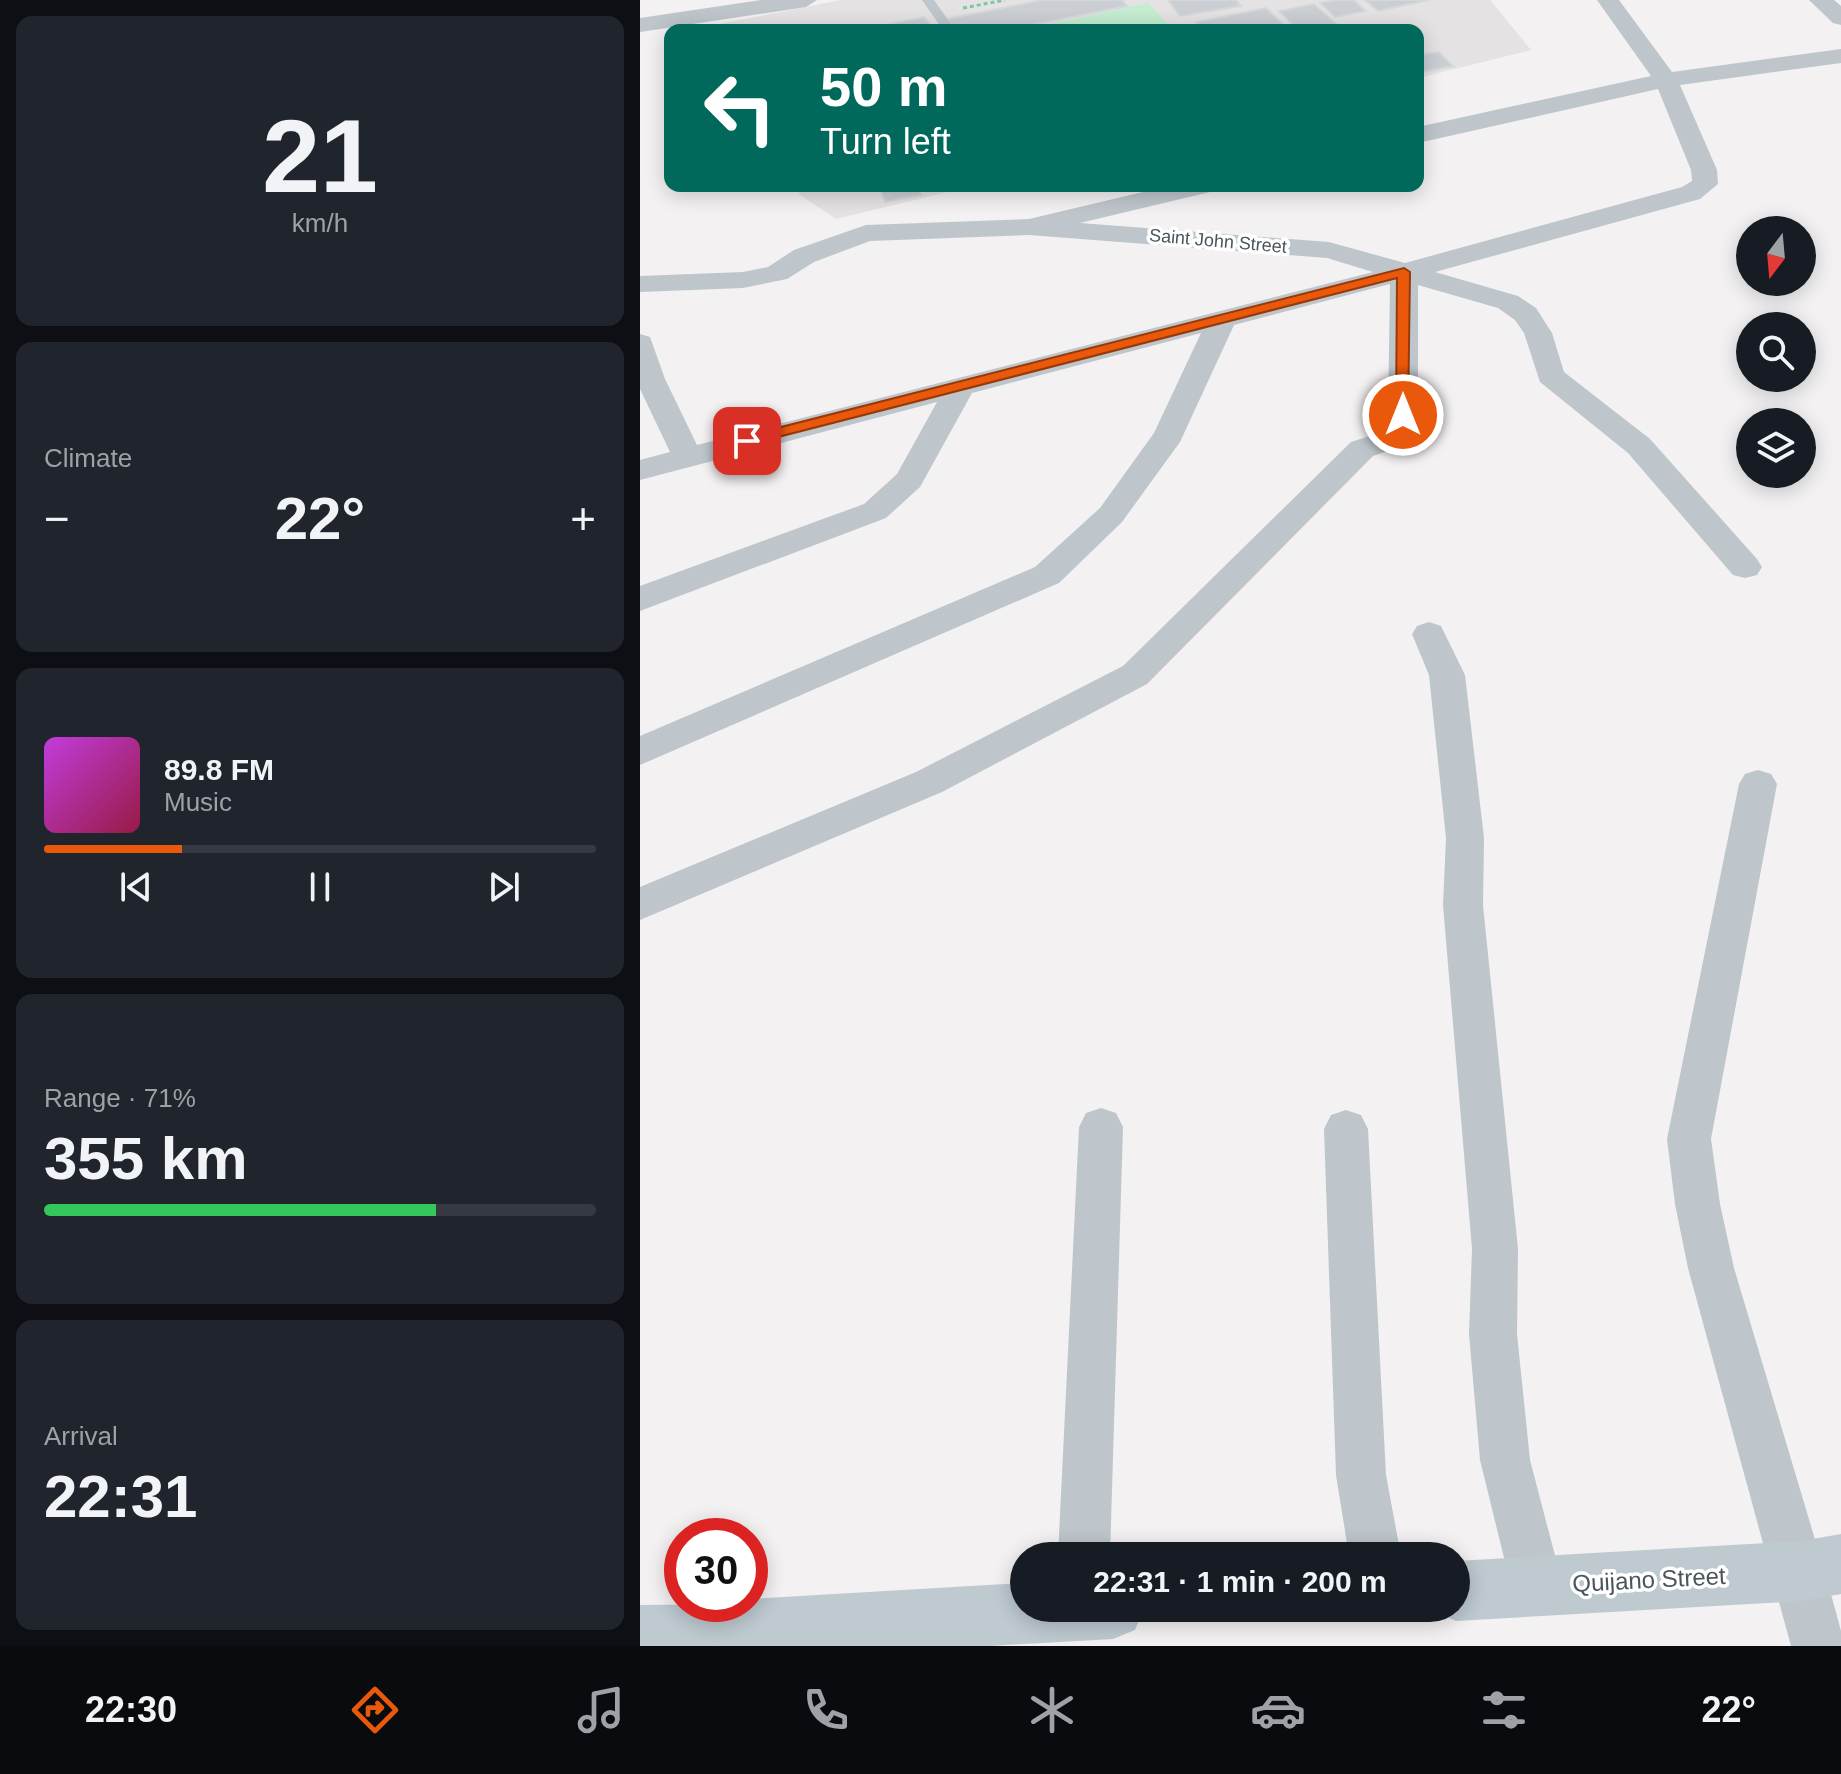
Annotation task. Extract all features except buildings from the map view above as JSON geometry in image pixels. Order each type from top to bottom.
[{"type":"street","points":[[706,24],[806,0]]},
{"type":"street","points":[[640,470],[1404,272],[1691,193],[1705,184],[1704,170],[1666,80],[1608,0]]},
{"type":"street","points":[[1820,0],[1841,18]]},
{"type":"street","points":[[640,25],[664,25]]},
{"type":"street","points":[[1424,134],[1666,80],[1841,56]]},
{"type":"street","points":[[640,284],[743,280],[777,273],[856,227],[1029,227],[1176,192]]},
{"type":"street","name":"Saint John Street","points":[[1029,227],[1329,250],[1508,302],[1526,314],[1538,333],[1550,376],[1639,446],[1745,567]]},
{"type":"street","points":[[640,904],[929,782],[1135,675],[1362,449],[1391,439],[1403,415],[1404,272]]},
{"type":"street","points":[[640,751],[1047,575],[1111,515],[1169,435],[1223,317]]},
{"type":"street","points":[[640,343],[645,381],[687,456]]},
{"type":"street","points":[[640,599],[875,511],[909,480],[960,388]]},
{"type":"street","points":[[1429,634],[1447,675],[1465,838],[1463,905],[1495,1249],[1493,1334],[1505,1460],[1537,1586]]},
{"type":"street","points":[[1758,784],[1689,1139],[1693,1191],[1714,1285],[1821,1567],[1818,1646]]},
{"type":"street","points":[[1091,1542],[1101,1127]]},
{"type":"street","points":[[1346,1129],[1361,1475],[1373,1542]]},
{"type":"street","name":"Quijano Street","points":[[1470,1590],[1821,1567]]},
{"type":"street","points":[[640,1636],[1010,1602]]},
{"type":"lane","points":[[928,0],[945,24]]},
{"type":"path","points":[[938,13],[1005,0]]},
{"type":"shaded area","points":[[841,0],[1490,0],[1531,50],[1424,77],[1424,24],[719,24]]},
{"type":"shaded area","points":[[799,192],[947,192],[836,219]]},
{"type":"green space","points":[[1148,3],[1168,24],[1051,24]]},
{"type":"route","points":[[747,441],[1404,272],[1403,415]]}]
